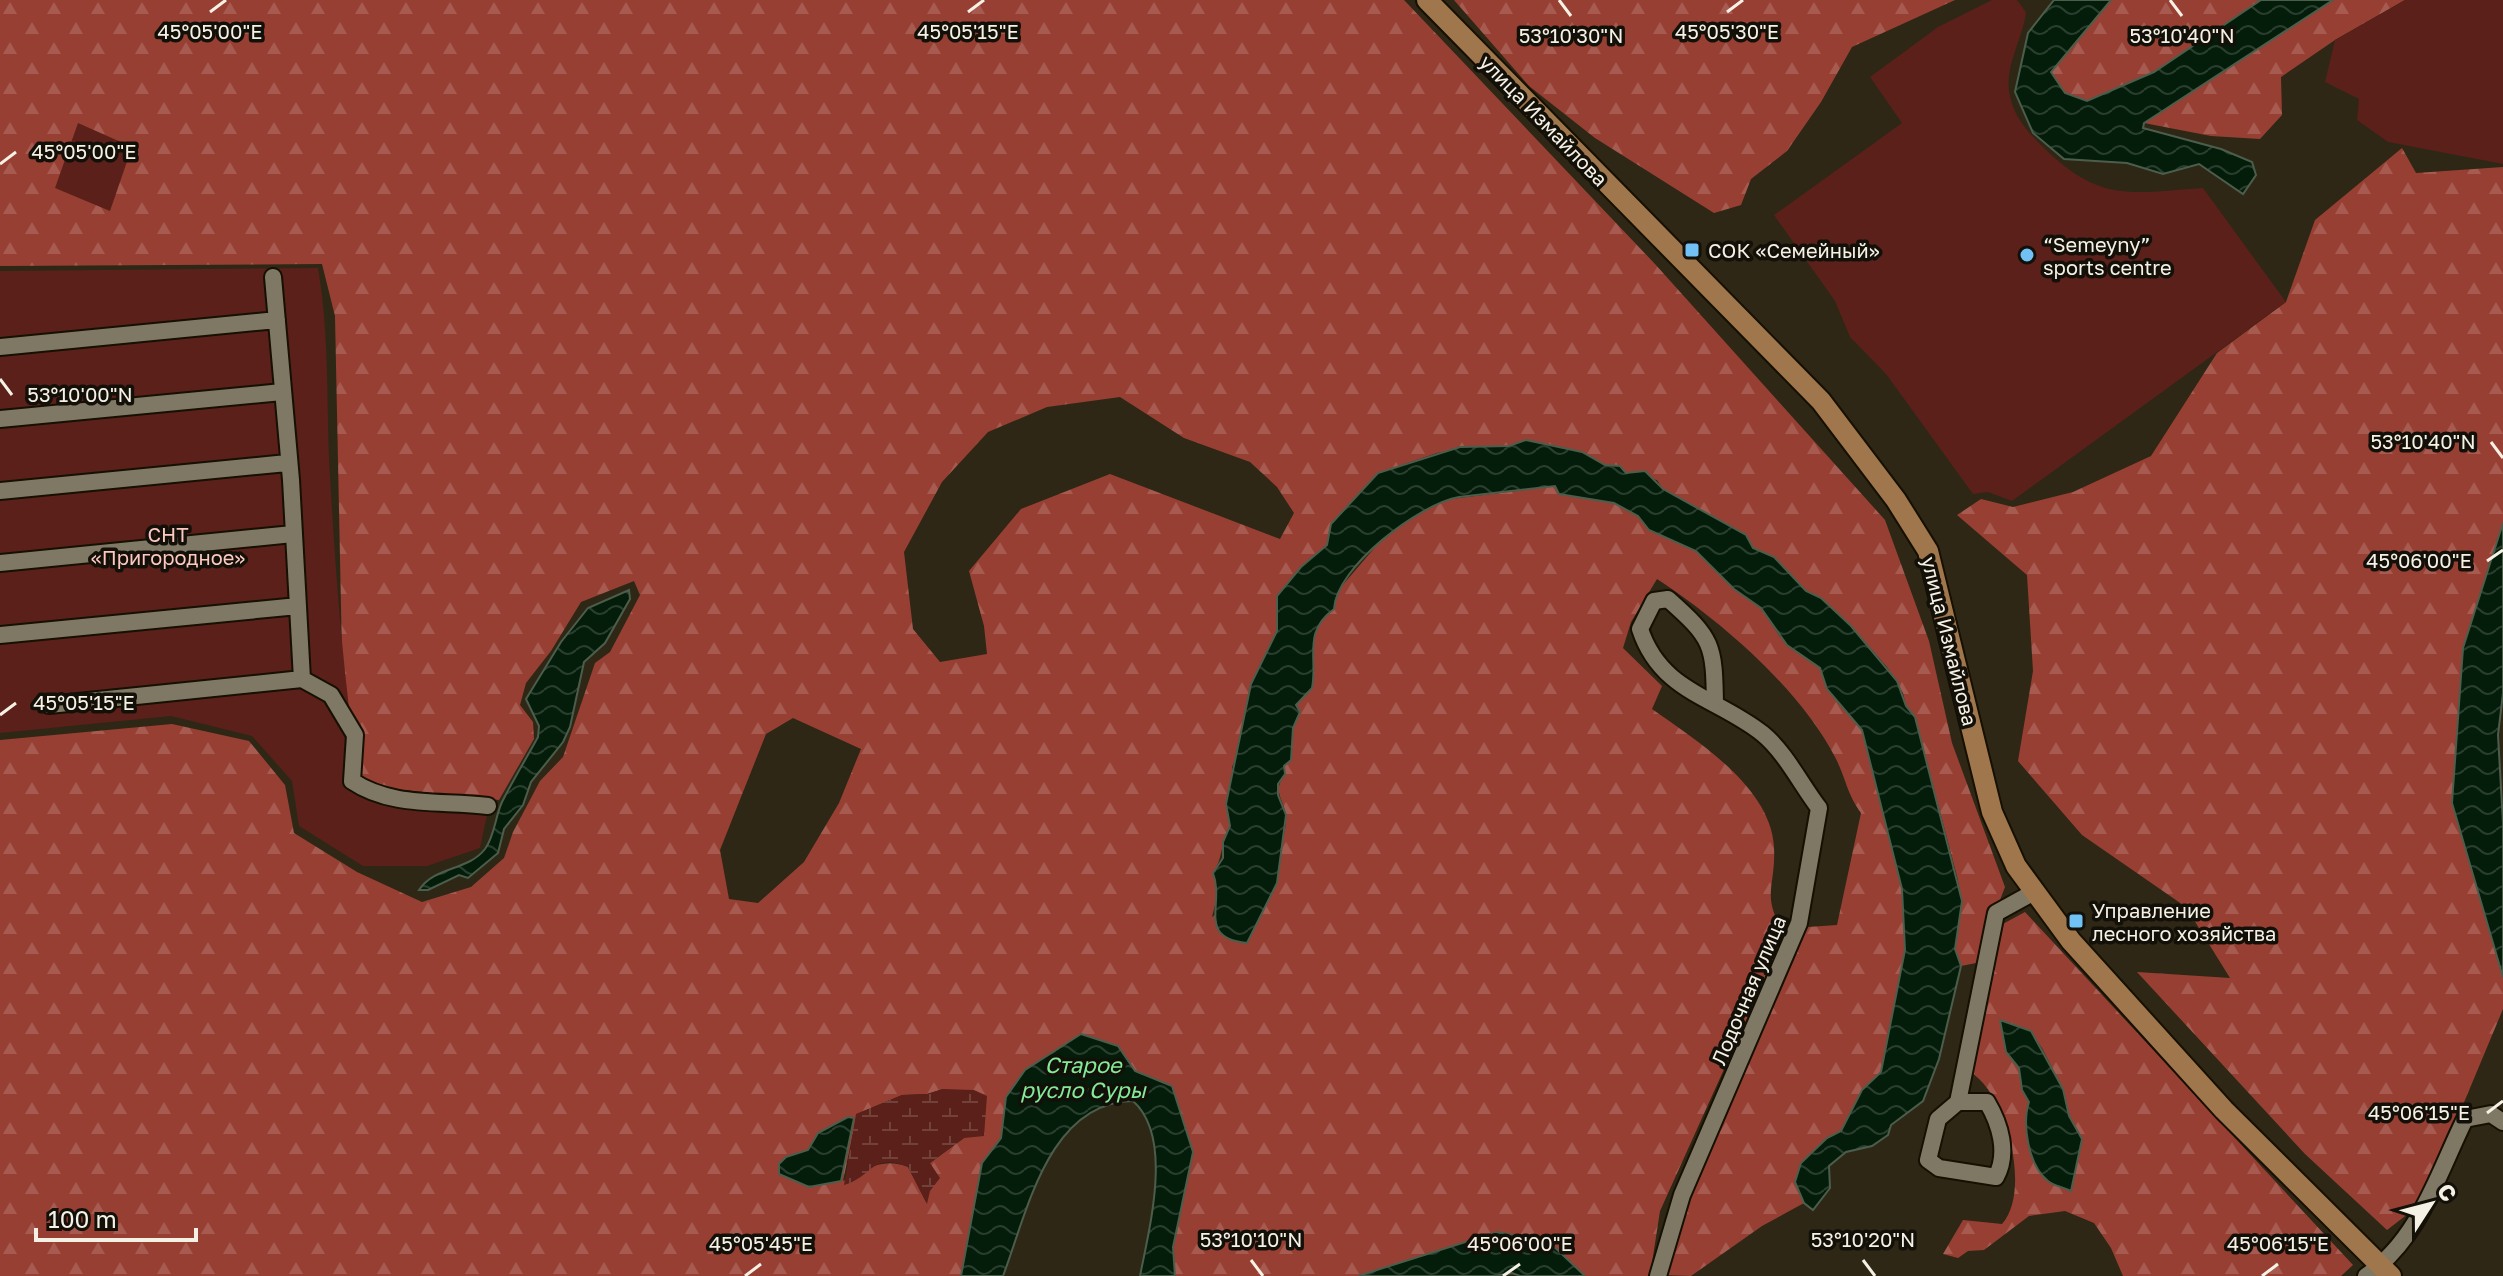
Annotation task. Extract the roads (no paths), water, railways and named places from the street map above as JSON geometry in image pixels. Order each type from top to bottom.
[{"type":"main road","name":"улица Измайлова","points":[[1427,0],[1821,401],[1896,500],[1928,551],[1992,812],[2016,866],[2092,965],[2224,1110],[2379,1272]]},
{"type":"street","points":[[273,277],[302,679]]},
{"type":"street","points":[[0,347],[277,320]]},
{"type":"street","points":[[0,419],[282,392]]},
{"type":"street","points":[[0,491],[287,463]]},
{"type":"street","points":[[0,563],[293,534]]},
{"type":"street","name":"Лодочная улица","points":[[1658,1276],[1682,1195],[1799,923],[1819,808],[1765,735],[1715,704],[1696,697],[1649,654],[1640,629],[1654,601],[1668,599],[1703,630],[1714,663],[1715,704]]},
{"type":"street","points":[[0,635],[298,606]]},
{"type":"street","points":[[49,705],[302,679],[331,695],[355,735],[352,781],[364,789],[405,802],[444,800],[488,806]]},
{"type":"street","points":[[1958,1102],[1987,1102],[1999,1123],[2002,1166],[1996,1177],[1939,1168],[1928,1160],[1938,1119],[1958,1102],[1996,913],[2034,892]]},
{"type":"street","points":[[2379,1272],[2427,1206],[2465,1119],[2491,1114],[2503,1122]]},
{"type":"water","points":[[2054,0],[2111,0],[2051,72],[2065,93],[2087,101],[2154,72],[2261,0],[2333,0],[2144,123],[2143,128],[2221,149],[2252,162],[2256,175],[2243,194],[2199,164],[2163,174],[2127,163],[2064,159],[2033,133],[2015,92],[2028,33]]},
{"type":"water","points":[[1526,440],[1582,452],[1605,465],[1620,466],[1626,473],[1645,471],[1663,489],[1746,535],[1753,548],[1774,557],[1806,591],[1821,598],[1851,626],[1897,681],[1906,706],[1915,717],[1962,901],[1955,949],[1961,966],[1939,1059],[1923,1101],[1891,1125],[1888,1135],[1872,1146],[1846,1152],[1829,1166],[1830,1188],[1813,1210],[1804,1203],[1795,1182],[1801,1163],[1827,1138],[1841,1131],[1862,1090],[1881,1072],[1905,950],[1902,889],[1862,730],[1827,689],[1820,668],[1787,645],[1761,608],[1734,589],[1696,551],[1649,530],[1638,516],[1614,503],[1559,494],[1555,486],[1459,497],[1442,502],[1402,524],[1364,557],[1338,592],[1334,609],[1318,627],[1313,646],[1312,688],[1296,705],[1300,712],[1293,728],[1291,760],[1284,766],[1285,774],[1278,784],[1278,795],[1286,815],[1277,883],[1247,943],[1231,940],[1217,927],[1213,873],[1223,858],[1223,842],[1230,826],[1226,804],[1251,684],[1277,631],[1277,596],[1301,567],[1327,545],[1331,524],[1378,473],[1460,447],[1509,446]]},
{"type":"water","points":[[2503,523],[2503,693],[2498,735],[2503,823],[2503,977],[2452,803],[2463,648]]},
{"type":"water","points":[[629,590],[630,599],[605,643],[584,662],[570,727],[563,742],[531,782],[523,805],[504,829],[498,853],[468,878],[459,875],[428,890],[419,890],[434,877],[470,861],[485,849],[502,802],[538,737],[539,726],[526,699],[561,642],[588,608]]},
{"type":"water","points":[[2000,1020],[2031,1031],[2063,1089],[2069,1116],[2082,1139],[2071,1191],[2048,1181],[2031,1155],[2026,1121],[2029,1102],[2022,1090],[2019,1068],[2006,1052]]},
{"type":"water","name":"Старое русло Суры","points":[[1081,1034],[1118,1046],[1135,1071],[1172,1086],[1193,1152],[1173,1247],[1175,1276],[1140,1276],[1153,1209],[1156,1160],[1153,1137],[1145,1117],[1133,1101],[1104,1106],[1080,1120],[1061,1140],[1032,1193],[1003,1276],[961,1276],[982,1163],[1001,1138],[1006,1097],[1025,1070]]},
{"type":"water","points":[[848,1117],[854,1118],[841,1181],[809,1187],[779,1174],[779,1164],[786,1157],[808,1150],[818,1133]]},
{"type":"water","points":[[1497,1232],[1548,1241],[1585,1276],[1520,1276],[1512,1273],[1494,1276],[1358,1276]]},
{"type":"place","name":"СОК «Семейный»","points":[[1692,250]]},
{"type":"place","name":"“Semeyny” sports centre","points":[[2027,255]]},
{"type":"place","name":"Управление лесного хозяйства","points":[[2076,921]]},
{"type":"park label","name":"СНТ «Пригородное»","points":[[168,546]]}]
